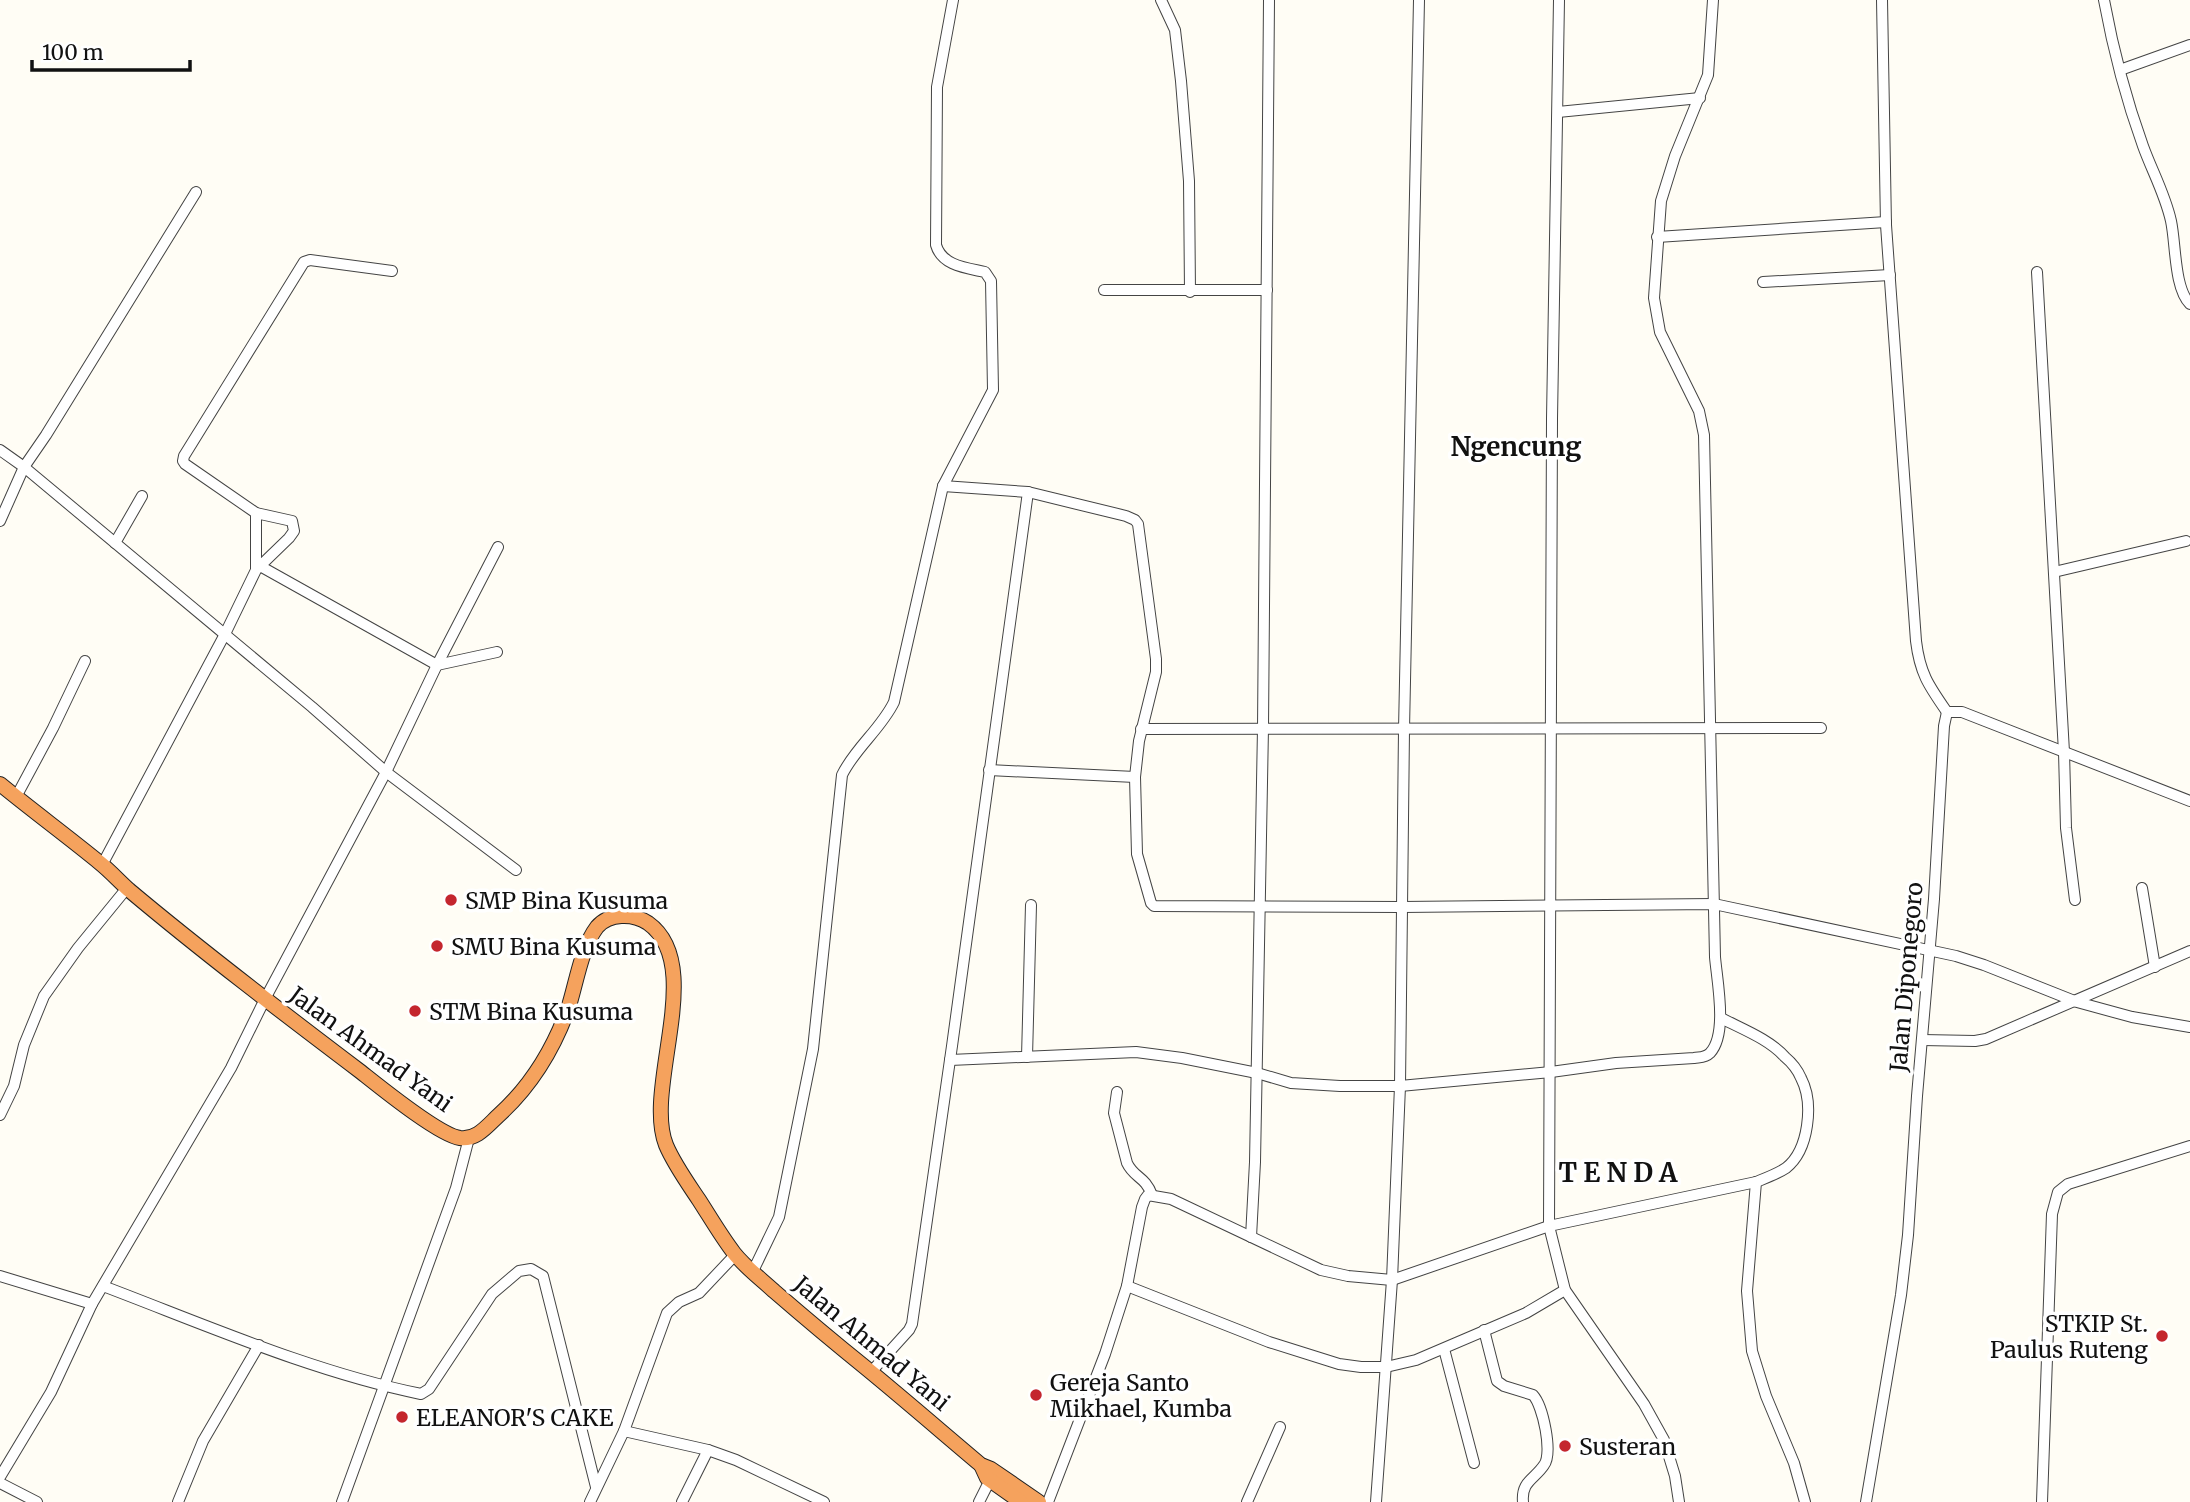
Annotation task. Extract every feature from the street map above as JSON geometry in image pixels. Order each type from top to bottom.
[{"type":"highway","name":"Jalan Ahmad Yani","points":[[0,784],[265,999],[452,1137],[469,1138],[482,1130],[519,1097],[538,1072],[567,1012],[581,964],[598,927],[609,918],[622,915],[646,921],[656,930],[665,945],[672,966],[674,1002],[660,1119],[662,1132],[667,1148],[735,1255],[981,1465],[1039,1502]]},
{"type":"highway","name":"Jalan Ahmad Yani","points":[[981,1465],[990,1480],[1021,1502]]},
{"type":"street","points":[[752,1271],[779,1217],[813,1049],[842,775],[850,760],[894,702],[943,486],[993,390],[991,281],[985,272],[951,263],[940,254],[936,245],[937,87],[953,0]]},
{"type":"street","points":[[1161,0],[1175,30],[1181,81],[1189,181],[1190,292]]},
{"type":"street","points":[[1251,1237],[1257,1073],[1263,728],[1269,0]]},
{"type":"street","points":[[1376,1502],[1392,1280],[1400,1086],[1404,730],[1419,0]]},
{"type":"street","points":[[1559,0],[1552,419],[1549,1226],[1565,1290],[1644,1404],[1664,1440],[1675,1476],[1679,1502]]},
{"type":"street","points":[[950,1060],[1136,1052],[1257,1073],[1291,1083],[1400,1086],[1616,1063],[1705,1057],[1715,1045],[1720,1018],[1715,957],[1704,435],[1699,411],[1660,332],[1654,298],[1661,201],[1668,176],[1709,75],[1713,0]]},
{"type":"street","points":[[1882,0],[1886,222],[1918,660],[1925,680],[1947,712],[1962,712],[2190,801]]},
{"type":"street","points":[[2104,0],[2110,39],[2143,146],[2167,203],[2182,294],[2190,304]]},
{"type":"street","points":[[2120,70],[2190,45]]},
{"type":"street","points":[[1558,112],[1700,98]]},
{"type":"street","points":[[0,521],[24,467],[196,192]]},
{"type":"street","points":[[1657,237],[1886,222]]},
{"type":"street","points":[[102,865],[258,568],[294,530],[294,524],[286,519],[256,513],[185,464],[184,456],[301,264],[310,260],[392,271]]},
{"type":"street","points":[[2037,272],[2064,752],[2064,804],[2075,900]]},
{"type":"street","points":[[1763,282],[1890,275]]},
{"type":"street","points":[[1104,290],[1267,290]]},
{"type":"street","points":[[0,450],[116,543],[386,772],[516,870]]},
{"type":"street","points":[[943,486],[1028,492],[1126,516],[1138,524],[1156,672],[1136,756],[1137,854],[1152,904],[1402,907],[1714,904],[1930,950],[1983,965],[2077,1002],[2132,1017],[2190,1027]]},
{"type":"street","points":[[871,1372],[912,1324],[1028,492]]},
{"type":"street","points":[[116,543],[142,496]]},
{"type":"street","points":[[256,513],[258,568]]},
{"type":"street","points":[[2054,572],[2186,541]]},
{"type":"street","points":[[0,1477],[51,1392],[92,1304],[231,1068],[386,772],[498,547]]},
{"type":"street","points":[[258,568],[437,665],[497,652]]},
{"type":"street","points":[[16,797],[85,661]]},
{"type":"street","name":"Jalan Diponegoro","points":[[1867,1502],[1908,1236],[1947,712]]},
{"type":"street","points":[[1141,729],[1821,728]]},
{"type":"street","points":[[989,770],[1135,777]]},
{"type":"street","points":[[0,1115],[14,1086],[24,1045],[44,996],[78,948],[127,888]]},
{"type":"street","points":[[2142,888],[2155,967]]},
{"type":"street","points":[[1027,1057],[1031,905]]},
{"type":"street","points":[[1922,1040],[1986,1039],[2190,951]]},
{"type":"street","points":[[1048,1502],[1105,1354],[1127,1286],[1144,1199],[1152,1195],[1171,1199],[1321,1270],[1348,1276],[1392,1280],[1549,1226],[1756,1182],[1786,1167],[1795,1158],[1806,1139],[1807,1100],[1802,1079],[1786,1057],[1774,1047],[1720,1018]]},
{"type":"street","points":[[1117,1093],[1114,1113],[1127,1163],[1133,1172],[1148,1184],[1152,1195]]},
{"type":"street","points":[[342,1502],[456,1188],[469,1138]]},
{"type":"street","points":[[2042,1502],[2052,1214],[2058,1192],[2068,1184],[2190,1146]]},
{"type":"street","points":[[1756,1182],[1747,1291],[1752,1351],[1766,1396],[1794,1463],[1805,1502]]},
{"type":"street","points":[[590,1502],[624,1431],[667,1313],[679,1302],[699,1293],[735,1255]]},
{"type":"street","points":[[103,1286],[259,1346],[384,1387],[421,1394],[429,1389],[492,1294],[519,1271],[531,1269],[543,1276],[596,1487]]},
{"type":"street","points":[[0,1276],[92,1304]]},
{"type":"street","points":[[1127,1286],[1269,1342],[1327,1361],[1362,1367],[1386,1367],[1416,1360],[1527,1312],[1565,1290]]},
{"type":"street","points":[[1484,1330],[1497,1381],[1504,1386],[1533,1395],[1542,1411],[1547,1461],[1524,1489],[1523,1502]]},
{"type":"street","points":[[178,1502],[203,1441],[259,1346]]},
{"type":"street","points":[[1444,1349],[1474,1463]]},
{"type":"street","points":[[1247,1502],[1280,1427]]},
{"type":"street","points":[[624,1431],[708,1450],[765,1472],[824,1502]]},
{"type":"street","points":[[682,1502],[708,1450]]},
{"type":"street","points":[[979,1502],[990,1480]]},
{"type":"street","points":[[0,1483],[37,1502]]},
{"type":"place","name":"SMP Bina Kusuma","points":[[451,900]]},
{"type":"place","name":"SMU Bina Kusuma","points":[[437,946]]},
{"type":"place","name":"STM Bina Kusuma","points":[[415,1011]]},
{"type":"place","name":"STKIP St. Paulus Ruteng","points":[[2162,1336]]},
{"type":"place","name":"Gereja Santo Mikhael, Kumba","points":[[1036,1395]]},
{"type":"place","name":"ELEANOR'S CAKE","points":[[402,1417]]},
{"type":"place","name":"Susteran","points":[[1565,1446]]},
{"type":"district","name":"Ngencung","points":[[1516,446]]},
{"type":"district","name":"T E N D A","points":[[1618,1172]]}]
